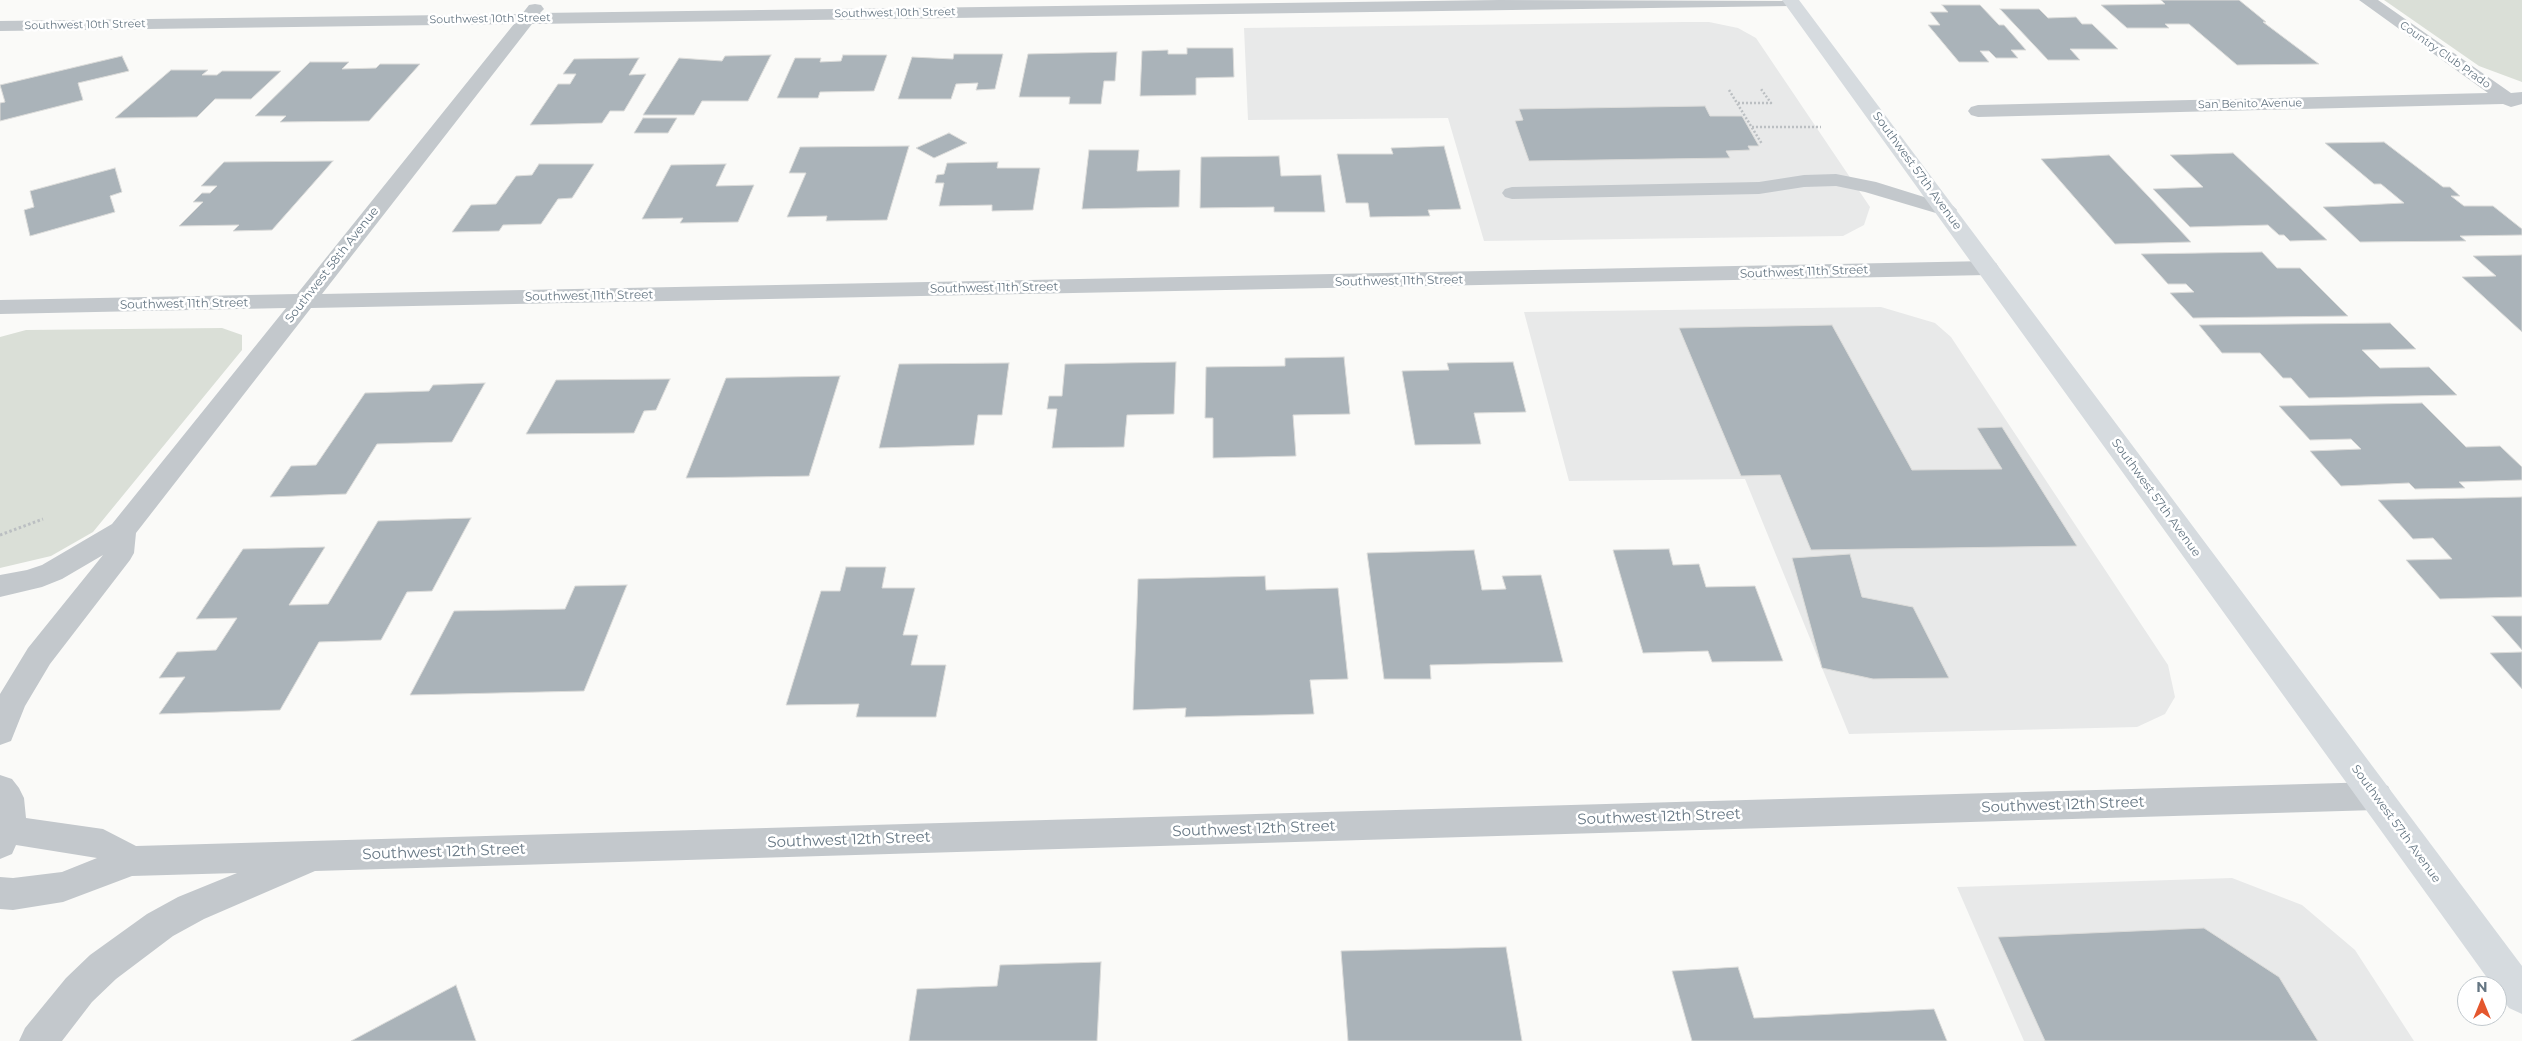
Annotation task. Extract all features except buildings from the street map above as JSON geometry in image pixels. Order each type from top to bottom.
[{"type":"main road","name":"Southwest 57th Avenue","points":[[1791,0],[2522,996]]},
{"type":"street","name":"Southwest 58th Avenue","points":[[0,586],[32,580],[52,572],[122,531],[542,0]]},
{"type":"street","name":"Southwest 10th Street","points":[[0,26],[1791,0]]},
{"type":"street","name":"Country Club Prado","points":[[2367,0],[2517,102]]},
{"type":"street","name":"San Benito Avenue","points":[[1978,111],[2517,102]]},
{"type":"street","points":[[1512,193],[1759,188],[1804,181],[1836,180],[1869,186],[1946,210]]},
{"type":"street","name":"Southwest 11th Street","points":[[0,307],[1988,268]]},
{"type":"street","name":"Southwest 58th Avenue","points":[[0,732],[10,704],[40,656],[120,552],[122,531]]},
{"type":"street","points":[[0,789],[7,798],[10,812],[3,837],[46,837],[103,844],[131,862]]},
{"type":"street","name":"Southwest 12th Street","points":[[0,893],[12,894],[63,887],[131,862],[2376,796]]},
{"type":"street","points":[[38,1041],[91,979],[160,926],[191,908],[317,856]]},
{"type":"path","points":[[1738,103],[1771,103],[1761,89]]},
{"type":"path","points":[[1729,90],[1765,148]]},
{"type":"path","points":[[1752,127],[1821,126]]},
{"type":"shaded area","points":[[2384,0],[2522,0],[2522,82],[2479,66]]},
{"type":"shaded area","points":[[1709,22],[1738,28],[1756,38],[1870,207],[1864,225],[1843,236],[1484,241],[1448,118],[1248,120],[1244,28]]},
{"type":"shaded area","points":[[1881,307],[1935,323],[1951,337],[2168,665],[2175,697],[2165,714],[2137,727],[1849,734],[1745,479],[1569,481],[1524,312]]},
{"type":"shaded area","points":[[222,328],[242,335],[242,350],[93,532],[51,556],[0,568],[0,337],[26,330]]},
{"type":"shaded area","points":[[2232,878],[2302,905],[2355,950],[2414,1041],[2024,1041],[1957,887]]}]
